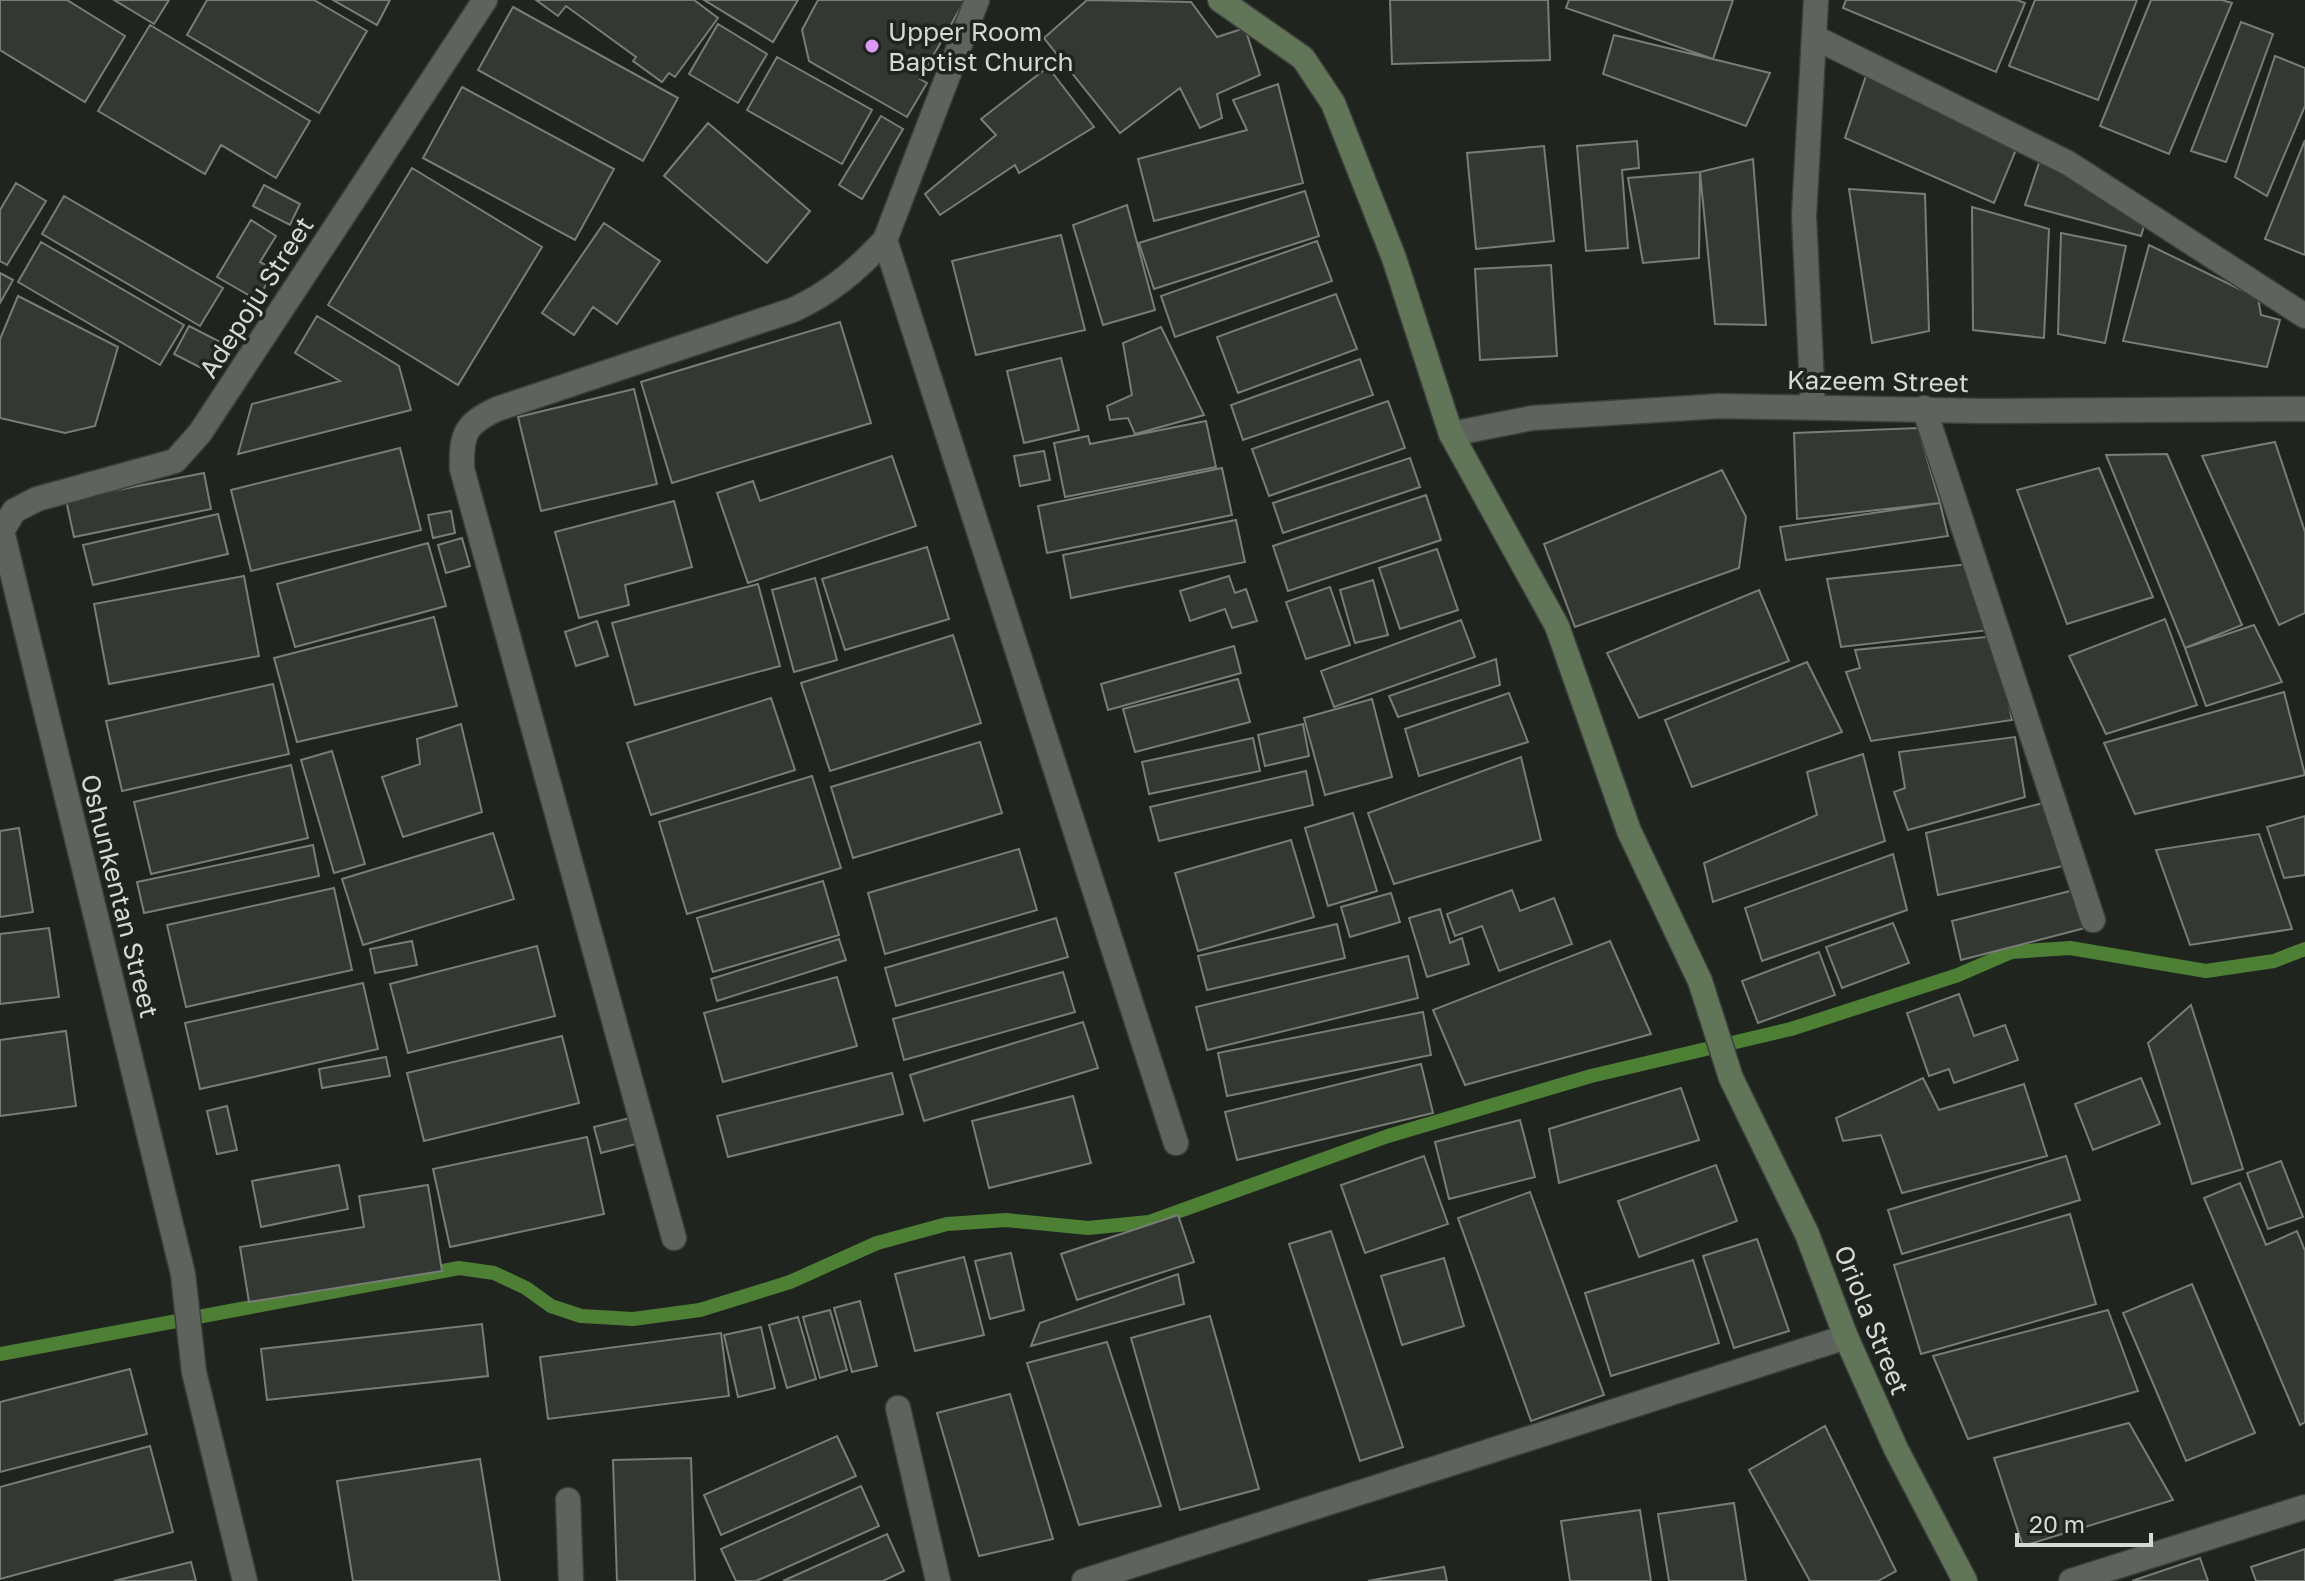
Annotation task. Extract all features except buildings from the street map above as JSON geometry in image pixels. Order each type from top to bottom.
[{"type":"street","name":"Adepoju Street","points":[[2,531],[14,511],[37,499],[175,461],[200,433],[485,0]]},
{"type":"street","points":[[674,1238],[462,469],[462,442],[474,420],[497,409],[793,310],[825,295],[885,240],[977,0]]},
{"type":"street","name":"Oriola Street","points":[[1220,0],[1303,58],[1333,103],[1394,258],[1451,434],[1557,626],[1629,831],[1700,981],[1731,1078],[1807,1234],[1846,1337],[1896,1449],[1965,1581]]},
{"type":"street","points":[[1813,407],[1804,216],[1816,0]]},
{"type":"street","points":[[1816,38],[2068,163],[2305,316]]},
{"type":"street","points":[[885,240],[1176,1143]]},
{"type":"street","name":"Kazeem Street","points":[[1451,434],[1547,417],[1720,406],[1982,411],[2305,409]]},
{"type":"street","points":[[1924,408],[2093,920]]},
{"type":"street","name":"Oshunkentan Street","points":[[2,531],[183,1274],[194,1372],[245,1581]]},
{"type":"street","points":[[1084,1581],[1846,1337]]},
{"type":"street","points":[[898,1408],[938,1581]]},
{"type":"street","points":[[568,1500],[571,1581]]},
{"type":"street","points":[[2071,1581],[2305,1507]]},
{"type":"waterway","points":[[0,1354],[459,1268],[494,1273],[526,1288],[551,1306],[581,1316],[633,1319],[700,1310],[790,1282],[877,1243],[947,1224],[1006,1220],[1088,1228],[1149,1222],[1388,1136],[1591,1076],[1791,1029],[1958,975],[2011,952],[2070,948],[2206,971],[2274,961],[2305,949]]},
{"type":"place","name":"Upper Room Baptist Church","points":[[872,46]]}]
